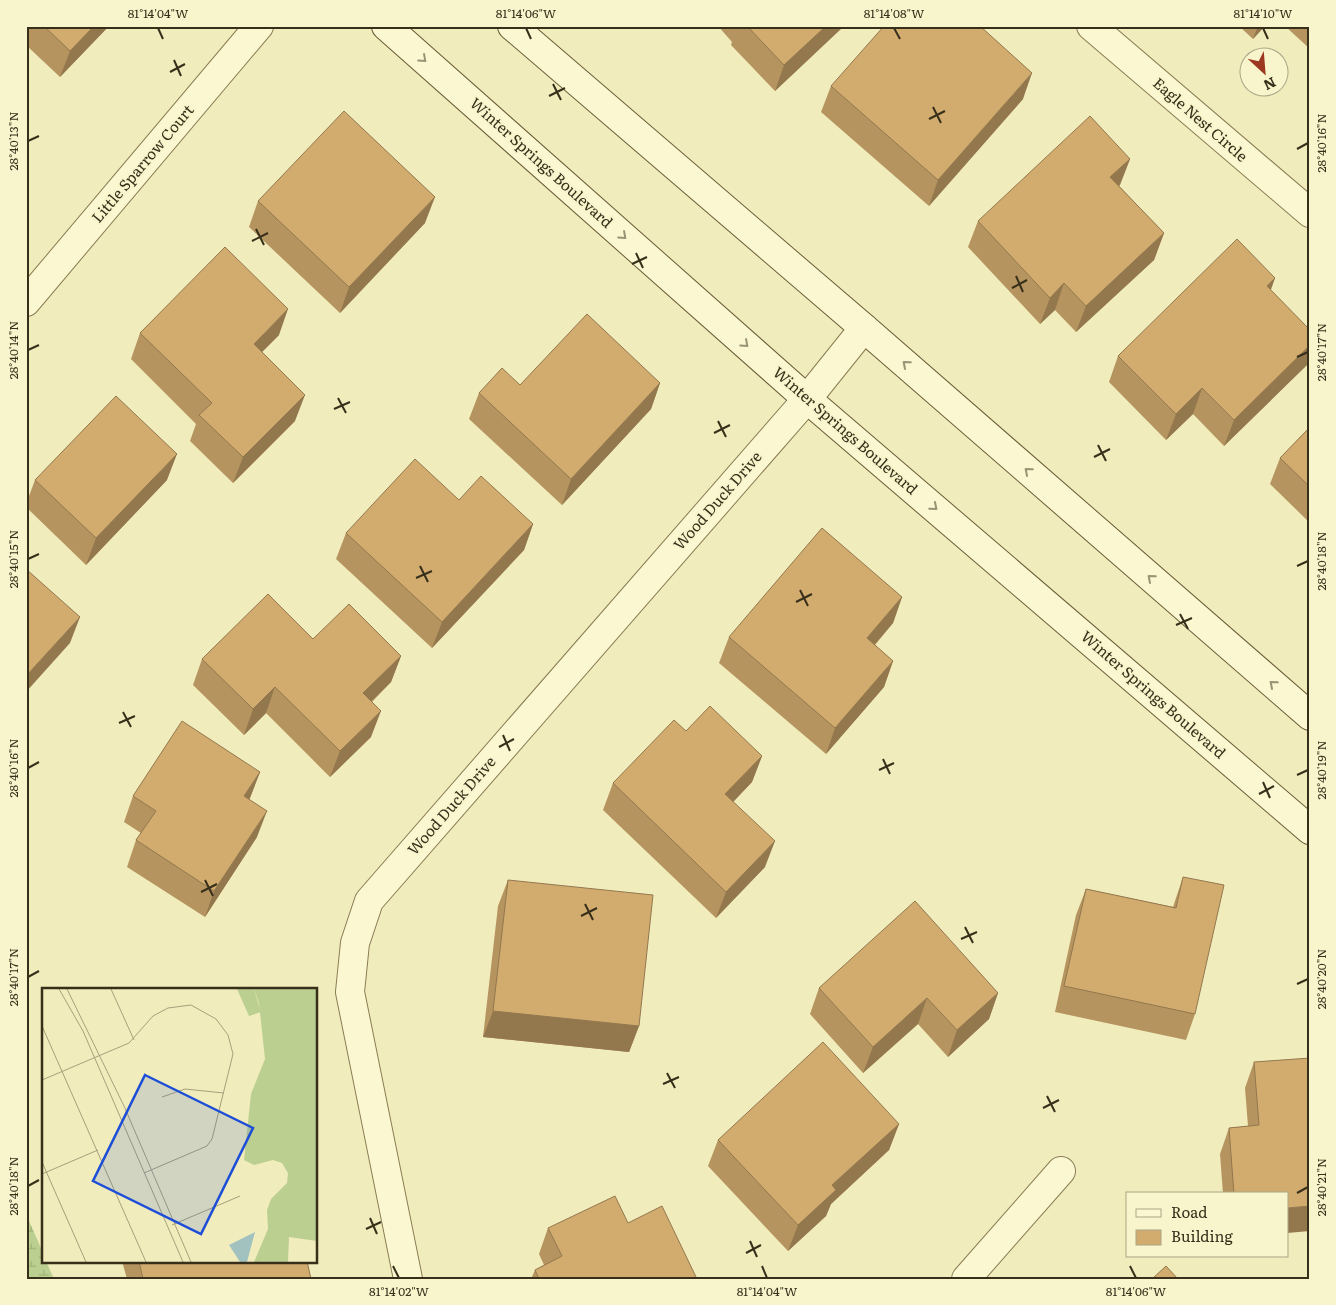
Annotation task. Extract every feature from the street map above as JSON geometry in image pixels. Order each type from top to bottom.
[{"type":"street","name":"Little Sparrow Court","points":[[26,302],[260,26]]},
{"type":"street","name":"Winter Springs Boulevard","points":[[386,26],[807,399],[1310,830]]},
{"type":"street","points":[[512,26],[864,328],[1310,716]]},
{"type":"street","name":"Eagle Nest Circle","points":[[1091,26],[1310,213]]},
{"type":"street","name":"Wood Duck Drive","points":[[408,1279],[350,992],[355,943],[369,901],[807,399],[864,328]]},
{"type":"street","points":[[966,1279],[1061,1171]]},
{"type":"green space","points":[[26,1214],[42,1250],[42,1262],[46,1262],[54,1279],[26,1279]]},
{"type":"building","points":[[44,26],[94,26],[70,51]]},
{"type":"building","points":[[747,26],[826,26],[784,65]]},
{"type":"building","points":[[884,26],[980,26],[1032,73],[938,180],[831,86]]},
{"type":"building","points":[[344,111],[435,197],[349,287],[258,201]]},
{"type":"building","points":[[1090,116],[1130,159],[1110,177],[1164,233],[1086,306],[1064,283],[1050,298],[978,221]]},
{"type":"building","points":[[1237,239],[1275,278],[1267,286],[1310,330],[1310,345],[1234,420],[1202,388],[1176,414],[1118,356]]},
{"type":"building","points":[[225,247],[288,309],[254,344],[305,395],[243,457],[199,415],[212,403],[140,333]]},
{"type":"building","points":[[587,314],[660,383],[571,479],[479,393],[502,368],[520,385]]},
{"type":"building","points":[[116,396],[177,454],[96,538],[35,480]]},
{"type":"building","points":[[1310,427],[1310,487],[1280,458]]},
{"type":"building","points":[[415,459],[459,500],[481,476],[533,524],[442,622],[346,533]]},
{"type":"building","points":[[822,528],[902,597],[867,638],[893,661],[835,728],[729,637]]},
{"type":"building","points":[[26,569],[80,617],[26,676]]},
{"type":"building","points":[[268,594],[313,639],[349,604],[401,656],[363,693],[381,711],[340,751],[275,687],[253,709],[202,659]]},
{"type":"building","points":[[710,706],[762,756],[725,794],[775,841],[726,892],[613,783],[674,720],[686,731]]},
{"type":"building","points":[[182,721],[260,772],[244,796],[267,811],[214,891],[136,840],[156,811],[133,796]]},
{"type":"building","points":[[1183,877],[1224,885],[1195,1014],[1064,986],[1086,889],[1176,908]]},
{"type":"building","points":[[508,880],[653,895],[639,1026],[493,1011]]},
{"type":"building","points":[[915,901],[998,993],[957,1030],[927,998],[873,1047],[819,988]]},
{"type":"building","points":[[823,1042],[899,1124],[832,1185],[836,1190],[798,1225],[718,1140]]},
{"type":"building","points":[[1310,1058],[1310,1206],[1288,1208],[1288,1192],[1234,1192],[1229,1128],[1259,1125],[1254,1062]]},
{"type":"building","points":[[615,1196],[628,1223],[662,1206],[697,1279],[539,1279],[535,1270],[562,1256],[548,1228]]},
{"type":"building","points":[[139,1262],[307,1262],[311,1279],[143,1279]]},
{"type":"building","points":[[1166,1266],[1178,1279],[1152,1279]]}]
